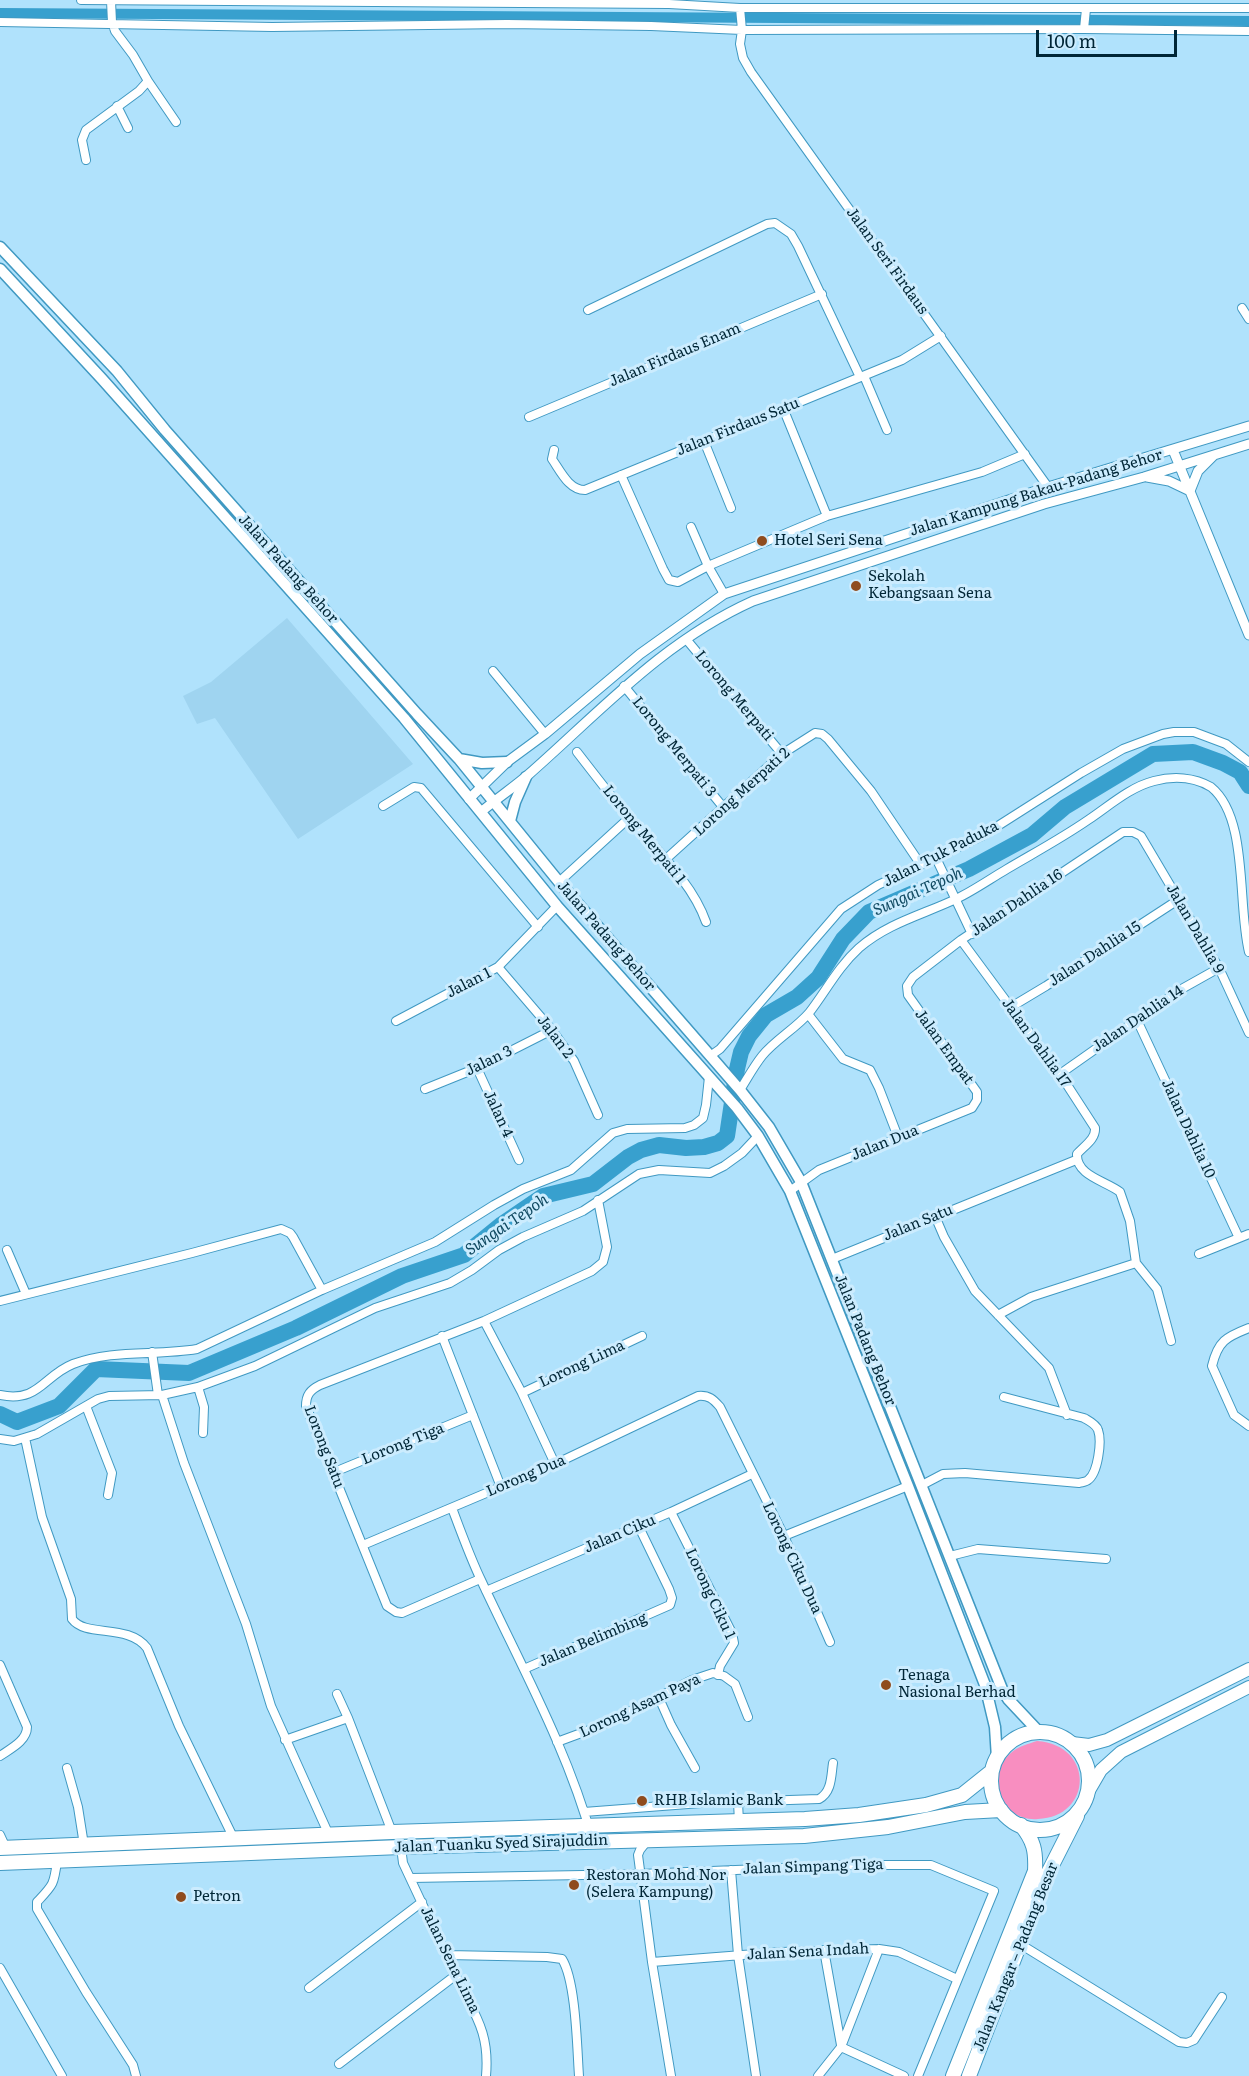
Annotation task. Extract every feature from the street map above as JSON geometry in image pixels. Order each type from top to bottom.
[{"type":"highway","points":[[1039,1732],[1053,1734],[1072,1743],[1087,1767],[1089,1785],[1085,1800],[1074,1816],[1052,1828],[1039,1829],[1012,1821],[1001,1810],[992,1792],[992,1771],[997,1758],[1001,1750],[1014,1739],[1039,1732]]},
{"type":"highway","name":"Jalan Tuanku Syed Sirajuddin","points":[[0,1863],[57,1861],[234,1839],[739,1822],[859,1815],[926,1805],[963,1795],[992,1771]]},
{"type":"highway","name":"Jalan Kangar – Padang Besar","points":[[969,2076],[1044,1881],[1085,1800]]},
{"type":"highway","name":"Jalan Tuanku Syed Sirajuddin","points":[[2,1844],[84,1845],[131,1850],[401,1847],[804,1836],[888,1827],[965,1812],[1001,1810]]},
{"type":"highway","name":"Jalan Kangar – Padang Besar","points":[[953,2076],[1035,1871],[1036,1855],[1030,1837],[1020,1824]]},
{"type":"highway","points":[[397,1832],[401,1847]]},
{"type":"main road","name":"Jalan Padang Behor","points":[[0,247],[117,372],[188,456],[459,759],[559,882],[740,1090],[769,1127],[801,1182],[1002,1689],[1008,1699],[1039,1732]]},
{"type":"main road","name":"Jalan Padang Behor","points":[[0,268],[404,718],[557,906],[737,1108],[758,1136],[790,1191],[985,1685],[995,1727],[997,1758]]},
{"type":"main road","points":[[459,759],[482,763],[507,762]]},
{"type":"main road","points":[[510,821],[526,777]]},
{"type":"main road","points":[[1072,1743],[1089,1745],[1107,1740],[1249,1669]]},
{"type":"main road","points":[[1085,1800],[1101,1770],[1120,1752],[1249,1687]]},
{"type":"street","points":[[81,0],[111,4],[672,2],[740,9],[1249,8]]},
{"type":"street","points":[[111,4],[112,23],[176,122]]},
{"type":"street","name":"Jalan Seri Firdaus","points":[[740,9],[742,29],[740,44],[743,58],[751,72],[1048,487]]},
{"type":"street","points":[[1084,28],[1085,10]]},
{"type":"street","points":[[0,22],[272,27],[507,24],[742,29],[1084,28],[1249,32]]},
{"type":"street","points":[[86,160],[83,135],[148,81]]},
{"type":"street","points":[[117,106],[128,128]]},
{"type":"street","points":[[588,310],[767,224],[776,223],[791,234],[887,430]]},
{"type":"street","name":"Jalan Firdaus Enam","points":[[529,417],[822,294]]},
{"type":"street","points":[[1242,308],[1249,319]]},
{"type":"street","name":"Jalan Firdaus Satu","points":[[554,450],[552,459],[571,485],[578,490],[585,490],[902,360],[941,336]]},
{"type":"street","points":[[783,408],[827,516]]},
{"type":"street","name":"Jalan Kampung Bakau-Padang Behor","points":[[469,799],[507,762],[545,734],[640,654],[724,594],[1048,487],[1249,426]]},
{"type":"street","points":[[704,441],[731,508]]},
{"type":"street","name":"Jalan Kampung Bakau-Padang Behor","points":[[481,812],[526,777],[624,686],[722,615],[753,601],[1034,507],[1144,477],[1249,444]]},
{"type":"street","points":[[1173,450],[1249,635]]},
{"type":"street","points":[[621,475],[651,545],[669,580],[678,582],[708,566],[827,516],[982,472],[1025,454]]},
{"type":"street","points":[[1190,491],[1198,471],[1216,454]]},
{"type":"street","points":[[1144,477],[1169,481],[1190,491]]},
{"type":"street","points":[[691,527],[708,566],[724,594]]},
{"type":"street","name":"Lorong Merpati","points":[[686,639],[782,754]]},
{"type":"street","points":[[493,671],[545,734]]},
{"type":"street","name":"Lorong Merpati 3","points":[[624,686],[723,807]]},
{"type":"street","name":"Jalan Tuk Paduka","points":[[712,1059],[841,909],[878,885],[982,836],[1123,749],[1153,737],[1174,732],[1194,732],[1232,747],[1249,762]]},
{"type":"street","name":"Lorong Merpati 2","points":[[666,859],[782,754],[815,733],[822,734],[871,791],[921,865]]},
{"type":"street","name":"Lorong Merpati 1","points":[[577,752],[629,818],[666,859],[700,906],[706,922]]},
{"type":"street","points":[[740,1090],[763,1055],[808,1014],[836,974],[860,948],[902,921],[955,900],[1073,830],[1138,787],[1161,780],[1190,778],[1212,787],[1233,809],[1243,834],[1247,890],[1245,933],[1249,952]]},
{"type":"street","points":[[383,806],[414,787],[421,788],[537,927]]},
{"type":"street","points":[[559,882],[629,818]]},
{"type":"street","name":"Jalan Dahlia 9","points":[[1133,831],[1141,836],[1219,968],[1249,1033]]},
{"type":"street","name":"Jalan Dahlia 16","points":[[906,986],[961,940],[1123,832],[1133,831]]},
{"type":"street","points":[[936,858],[972,934]]},
{"type":"street","name":"Jalan Dahlia 15","points":[[1011,1006],[1046,986],[1178,900]]},
{"type":"street","name":"Jalan 1","points":[[396,1021],[498,967],[557,906]]},
{"type":"street","name":"Jalan Dahlia 17","points":[[961,940],[1060,1074],[1095,1128],[1096,1133],[1093,1139],[1083,1146],[1076,1160]]},
{"type":"street","name":"Jalan 2","points":[[498,967],[552,1030],[574,1061],[598,1115]]},
{"type":"street","name":"Jalan Dahlia 14","points":[[1060,1074],[1178,991],[1219,968]]},
{"type":"street","name":"Jalan Empat","points":[[906,986],[908,996],[977,1092],[972,1108]]},
{"type":"street","points":[[808,1014],[843,1059],[870,1071],[898,1137]]},
{"type":"street","name":"Jalan Dahlia 10","points":[[1137,1020],[1239,1238]]},
{"type":"street","name":"Jalan 3","points":[[425,1089],[477,1068],[552,1030]]},
{"type":"street","name":"Jalan 4","points":[[477,1068],[519,1160]]},
{"type":"street","points":[[0,1395],[19,1396],[32,1393],[70,1366],[98,1357],[196,1349],[322,1290],[435,1242],[524,1189],[571,1170],[613,1133],[627,1129],[685,1128],[694,1125],[703,1118],[712,1080]]},
{"type":"street","name":"Jalan Dua","points":[[790,1191],[819,1170],[972,1108]]},
{"type":"street","points":[[0,1439],[14,1441],[37,1434],[108,1396],[159,1393],[198,1387],[255,1366],[375,1308],[450,1283],[523,1237],[584,1211],[639,1174],[659,1170],[710,1173],[742,1153],[758,1136]]},
{"type":"street","points":[[1076,1160],[1089,1175],[1120,1192],[1130,1221],[1136,1263],[1157,1289],[1171,1341]]},
{"type":"street","name":"Jalan Satu","points":[[832,1258],[1076,1160]]},
{"type":"street","name":"Lorong Satu","points":[[480,1579],[402,1613],[387,1606],[306,1406],[308,1393],[320,1385],[484,1321],[592,1271],[603,1262],[607,1247],[598,1200]]},
{"type":"street","points":[[935,1216],[944,1237],[975,1291],[1049,1368],[1067,1415]]},
{"type":"street","points":[[0,1301],[280,1229],[290,1233],[293,1237],[322,1290]]},
{"type":"street","points":[[1199,1254],[1249,1234]]},
{"type":"street","points":[[7,1250],[26,1294]]},
{"type":"street","points":[[998,1315],[1031,1297],[1136,1263]]},
{"type":"street","points":[[484,1321],[522,1392],[555,1464]]},
{"type":"street","points":[[1249,1328],[1226,1338],[1219,1346],[1212,1366],[1234,1415],[1249,1426]]},
{"type":"street","points":[[442,1336],[501,1487]]},
{"type":"street","name":"Lorong Lima","points":[[522,1392],[642,1336]]},
{"type":"street","points":[[152,1352],[159,1393],[246,1624],[271,1706],[329,1835]]},
{"type":"street","points":[[198,1387],[204,1407],[203,1433]]},
{"type":"street","name":"Lorong Ciku Dua","points":[[687,1401],[707,1395],[720,1407],[784,1536],[830,1642]]},
{"type":"street","points":[[922,1485],[943,1474],[965,1473],[1079,1484],[1089,1480],[1096,1469],[1098,1457],[1098,1431],[1094,1424],[1084,1418],[1004,1397]]},
{"type":"street","name":"Lorong Dua","points":[[363,1545],[555,1464],[687,1401]]},
{"type":"street","points":[[86,1406],[112,1473],[108,1495]]},
{"type":"street","name":"Lorong Tiga","points":[[332,1473],[473,1415]]},
{"type":"street","points":[[25,1438],[42,1517],[71,1599],[72,1619],[80,1626],[127,1634],[142,1642],[147,1648],[179,1726],[234,1839]]},
{"type":"street","name":"Jalan Ciku","points":[[486,1591],[671,1512],[752,1474]]},
{"type":"street","points":[[784,1536],[908,1486]]},
{"type":"street","points":[[452,1508],[480,1579],[557,1742],[593,1842]]},
{"type":"street","name":"Lorong Ciku 1","points":[[671,1512],[732,1633],[734,1643],[720,1666],[721,1675]]},
{"type":"street","name":"Jalan Belimbing","points":[[524,1669],[670,1605],[672,1598],[638,1526]]},
{"type":"street","points":[[950,1556],[978,1549],[1106,1558]]},
{"type":"street","points":[[0,1665],[27,1732],[20,1742],[0,1756]]},
{"type":"street","name":"Lorong Asam Paya","points":[[557,1742],[603,1725],[693,1680],[713,1673],[721,1675]]},
{"type":"street","points":[[721,1675],[735,1684],[748,1716]]},
{"type":"street","points":[[337,1694],[397,1832]]},
{"type":"street","points":[[659,1698],[670,1725],[695,1768]]},
{"type":"street","points":[[285,1740],[348,1718]]},
{"type":"street","points":[[584,1812],[701,1803],[819,1799],[826,1796],[833,1763]]},
{"type":"street","points":[[67,1768],[78,1807],[84,1845]]},
{"type":"street","points":[[738,1802],[739,1822]]},
{"type":"street","points":[[647,1841],[638,1856],[652,1962],[671,2076]]},
{"type":"street","name":"Jalan Sena Lima","points":[[401,1847],[402,1860],[480,2021],[485,2043],[486,2076]]},
{"type":"street","points":[[57,1861],[53,1883],[48,1893],[37,1902],[38,1909],[133,2065],[136,2076]]},
{"type":"street","name":"Jalan Simpang Tiga","points":[[411,1878],[640,1874],[855,1865],[931,1865],[994,1891],[957,1979]]},
{"type":"street","points":[[731,1870],[738,1955],[756,2076]]},
{"type":"street","points":[[309,1988],[422,1902]]},
{"type":"street","points":[[1020,1944],[1179,2042],[1187,2043],[1194,2040],[1222,1997]]},
{"type":"street","points":[[818,2076],[841,2047],[879,1949]]},
{"type":"street","name":"Jalan Sena Indah","points":[[652,1962],[824,1950],[879,1949],[898,1952],[957,1979]]},
{"type":"street","points":[[824,1950],[841,2047]]},
{"type":"street","points":[[448,1955],[562,1959],[569,1976],[579,2076]]},
{"type":"street","points":[[0,1968],[62,2076]]},
{"type":"street","points":[[339,2064],[456,1975]]},
{"type":"street","points":[[918,2076],[957,1979]]},
{"type":"street","points":[[841,2047],[904,2076]]},
{"type":"shaded area","points":[[287,618],[413,764],[298,839],[215,718],[197,724],[183,696],[211,682]]},
{"type":"shaded area","points":[[1037,1741],[1056,1745],[1069,1755],[1077,1767],[1080,1781],[1077,1794],[1069,1807],[1056,1815],[1031,1819],[1012,1812],[1005,1806],[1000,1799],[997,1782],[1001,1766],[1006,1758],[1018,1748]]},
{"type":"waterway","points":[[0,13],[1249,21]]},
{"type":"waterway","name":"Sungai Tepoh","points":[[0,1414],[17,1422],[59,1406],[96,1369],[189,1373],[296,1328],[402,1276],[464,1255],[502,1224],[543,1196],[593,1184],[628,1157],[641,1150],[659,1145],[686,1148],[718,1143],[727,1136],[737,1069],[741,1052],[749,1036],[766,1015],[797,997],[818,978],[843,939],[869,912],[969,869],[1032,835],[1065,807],[1153,754],[1193,752],[1240,772],[1249,786]]},
{"type":"place","name":"Hotel Seri Sena","points":[[762,541]]},
{"type":"place","name":"Sekolah Kebangsaan Sena","points":[[856,586]]},
{"type":"place","name":"Tenaga Nasional Berhad","points":[[886,1685]]},
{"type":"place","name":"RHB Islamic Bank","points":[[642,1801]]},
{"type":"place","name":"Restoran Mohd Nor (Selera Kampung)","points":[[574,1885]]},
{"type":"place","name":"Petron","points":[[181,1897]]}]
